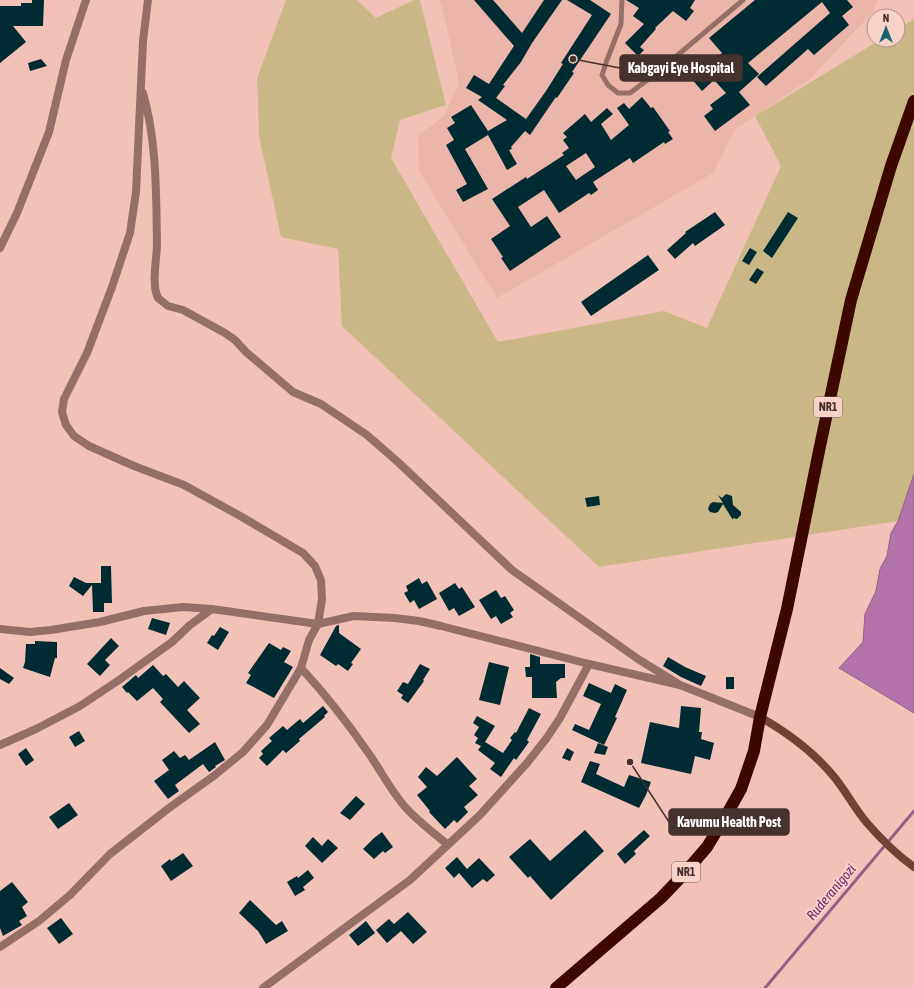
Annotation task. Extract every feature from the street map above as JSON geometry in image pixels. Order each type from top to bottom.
[{"type":"highway","name":"NR1","points":[[556,988],[660,898],[707,847],[741,789],[754,751],[760,717],[787,608],[851,300],[891,166],[914,101]]},
{"type":"street","points":[[0,248],[17,213],[49,132],[66,60],[86,0]]},
{"type":"street","points":[[0,947],[39,921],[70,894],[110,854],[169,808],[215,775],[243,752],[267,725],[301,668],[309,640],[318,624],[322,599],[321,580],[315,566],[303,553],[184,485],[134,466],[89,446],[74,436],[66,425],[62,412],[64,399],[87,352],[112,288],[130,233],[136,192],[143,41],[148,0]]},
{"type":"street","points":[[141,85],[147,108],[153,145],[157,249],[156,288],[158,298],[168,306],[189,313],[225,333],[235,340],[246,352],[293,392],[321,404],[367,435],[405,468],[512,570],[638,659],[680,684],[760,717],[785,731],[807,749],[835,777],[867,823],[904,860],[914,867]]},
{"type":"street","points":[[0,630],[30,632],[51,630],[100,622],[144,610],[184,607],[212,609],[318,624],[354,616],[395,618],[419,621],[589,664],[680,684]]},
{"type":"street","points":[[0,745],[36,729],[80,706],[172,642],[190,625],[212,609]]},
{"type":"street","points":[[263,988],[410,880],[480,815],[501,793],[546,739],[560,718],[589,664]]},
{"type":"street","points":[[301,668],[350,726],[394,793],[407,810],[448,846]]},
{"type":"lane","points":[[622,0],[621,24],[602,75],[608,85],[618,93],[630,93],[660,70],[743,0]]},
{"type":"shaded area","points":[[286,0],[357,0],[376,18],[414,0],[420,0],[446,105],[400,120],[391,158],[498,342],[664,311],[707,328],[781,166],[755,116],[867,48],[906,48],[906,24],[914,19],[914,474],[898,521],[599,567],[342,326],[338,249],[281,237],[259,136],[257,78]]},
{"type":"shaded area","points":[[440,0],[878,0],[874,8],[866,8],[866,19],[810,79],[734,130],[713,173],[497,298],[419,171],[418,136],[444,116],[459,83]]},
{"type":"shaded area","points":[[914,474],[914,713],[839,668],[863,642],[865,614],[876,591],[880,569],[887,556],[891,533],[898,521]]},
{"type":"building","points":[[32,0],[44,0],[43,26],[13,26],[26,42],[0,63],[0,6],[21,6],[21,3],[32,3]]},
{"type":"building","points":[[474,0],[493,0],[522,33],[544,0],[562,0],[532,43],[521,62],[503,85],[505,86],[496,98],[526,119],[546,91],[563,64],[561,63],[592,15],[567,0],[590,0],[611,14],[572,72],[574,73],[530,135],[525,131],[511,147],[512,149],[509,150],[517,164],[507,170],[488,135],[465,149],[488,189],[463,202],[456,190],[467,184],[446,145],[454,140],[447,128],[455,123],[451,117],[471,105],[488,131],[507,120],[478,100],[482,97],[466,88],[474,75],[489,84],[514,46]]},
{"type":"building","points":[[626,0],[695,0],[690,8],[694,11],[686,21],[673,11],[655,28],[656,29],[640,47],[644,50],[638,56],[625,43],[644,24],[633,16],[639,8]]},
{"type":"building","points":[[755,0],[847,0],[853,7],[842,16],[849,25],[814,55],[808,49],[766,86],[757,77],[830,13],[822,2],[748,63],[759,74],[739,92],[750,105],[715,131],[704,116],[713,109],[710,105],[726,93],[714,80],[702,91],[684,70],[687,67],[684,64],[691,58],[694,61],[697,58],[705,67],[722,53],[709,38]]},
{"type":"building","points":[[41,59],[47,66],[30,71],[28,63]]},
{"type":"building","points":[[642,97],[651,108],[653,107],[670,131],[668,132],[673,139],[665,144],[664,142],[633,163],[630,158],[593,182],[598,190],[591,195],[589,193],[559,213],[544,190],[518,207],[531,227],[547,216],[561,237],[510,271],[491,239],[510,226],[492,199],[564,155],[562,153],[569,148],[563,140],[567,137],[563,133],[585,114],[591,122],[607,108],[613,114],[601,124],[611,140],[629,125],[617,108],[624,103],[629,109]],"holes":[[[586,153],[595,167],[576,180],[566,166]]]},
{"type":"building","points":[[715,212],[725,225],[695,246],[693,243],[675,259],[667,250],[686,233],[685,232]]},
{"type":"building","points":[[788,212],[798,218],[772,258],[763,251]]},
{"type":"building","points":[[750,248],[757,252],[749,265],[742,261]]},
{"type":"building","points":[[648,255],[659,270],[591,316],[581,302]]},
{"type":"building","points":[[757,268],[764,272],[756,284],[749,280]]},
{"type":"building","points":[[726,494],[732,496],[733,505],[741,512],[741,515],[737,519],[733,518],[733,520],[723,504],[718,512],[715,513],[710,512],[708,509],[710,504],[713,502],[723,503],[718,495],[722,498]]},
{"type":"building","points":[[599,496],[600,505],[587,507],[585,498]]},
{"type":"building","points":[[101,566],[111,566],[112,603],[104,603],[104,612],[93,612],[92,585],[83,596],[69,586],[74,577],[86,583],[101,583]]},
{"type":"building","points":[[419,578],[422,584],[427,581],[437,599],[419,609],[414,600],[410,603],[404,593],[408,591],[406,586]]},
{"type":"building","points":[[455,583],[459,589],[462,587],[475,607],[459,616],[454,608],[449,611],[439,593]]},
{"type":"building","points":[[496,590],[501,598],[505,596],[514,610],[510,613],[513,617],[501,624],[496,616],[491,619],[479,600]]},
{"type":"building","points":[[152,618],[170,623],[166,635],[148,629]]},
{"type":"building","points":[[339,625],[339,633],[361,649],[351,663],[353,664],[348,671],[338,664],[336,666],[320,655],[336,626]]},
{"type":"building","points":[[220,627],[229,632],[218,650],[207,643]]},
{"type":"building","points":[[111,638],[119,646],[105,660],[110,665],[100,676],[87,664]]},
{"type":"building","points":[[35,641],[57,642],[57,658],[55,658],[50,677],[23,668],[25,662],[26,644],[35,644]]},
{"type":"building","points":[[269,643],[281,650],[283,647],[291,651],[284,662],[293,667],[274,698],[246,683],[251,675],[248,673]]},
{"type":"building","points":[[530,654],[540,657],[540,664],[565,664],[565,678],[561,678],[556,682],[557,698],[532,698],[532,677],[526,677],[525,667],[530,667]]},
{"type":"building","points":[[668,657],[685,667],[706,676],[701,686],[681,677],[663,666]]},
{"type":"building","points":[[489,662],[509,667],[500,705],[479,700]]},
{"type":"building","points":[[420,664],[430,669],[423,680],[424,681],[408,703],[401,698],[403,695],[397,691],[403,682],[408,684]]},
{"type":"building","points":[[153,665],[163,676],[166,674],[178,687],[184,681],[200,698],[187,710],[200,724],[189,733],[160,702],[163,699],[153,688],[137,701],[122,687],[136,675],[138,678]]},
{"type":"building","points":[[0,668],[14,678],[9,684],[0,679]]},
{"type":"building","points":[[726,677],[734,677],[734,689],[726,689]]},
{"type":"building","points":[[589,683],[611,693],[615,684],[627,690],[615,717],[617,718],[604,745],[572,730],[575,724],[589,730],[601,704],[583,696]]},
{"type":"building","points":[[323,706],[328,712],[324,716],[325,717],[299,739],[300,741],[286,753],[283,750],[267,766],[259,758],[263,754],[261,751],[272,741],[269,738],[283,726],[287,730],[300,719],[303,723]]},
{"type":"building","points":[[681,706],[701,708],[699,732],[702,732],[701,739],[714,743],[710,760],[695,756],[691,774],[641,763],[650,722],[679,728]]},
{"type":"building","points":[[529,708],[541,714],[527,740],[529,742],[516,760],[514,758],[501,777],[490,769],[495,763],[478,750],[481,746],[475,743],[478,738],[474,735],[479,727],[473,723],[477,716],[495,726],[485,742],[503,753],[512,740],[510,738],[515,732],[516,733]]},
{"type":"building","points":[[79,731],[85,741],[75,747],[69,737]]},
{"type":"building","points":[[215,742],[225,760],[209,772],[203,764],[175,785],[179,791],[168,799],[154,781],[169,770],[162,760],[174,751],[180,758],[185,755],[189,760]]},
{"type":"building","points":[[598,743],[608,747],[605,755],[594,753]]},
{"type":"building","points":[[26,748],[34,760],[26,766],[18,754]]},
{"type":"building","points":[[567,748],[574,752],[570,761],[562,758]]},
{"type":"building","points":[[457,757],[477,779],[469,786],[478,795],[464,807],[468,812],[457,823],[454,820],[445,829],[429,812],[430,811],[417,795],[427,787],[418,777],[426,767],[437,776]]},
{"type":"building","points":[[590,761],[600,764],[596,774],[624,787],[629,775],[651,782],[639,808],[581,782]]},
{"type":"building","points":[[356,796],[365,804],[350,820],[340,813]]},
{"type":"building","points":[[69,803],[78,815],[58,829],[49,817]]},
{"type":"building","points":[[585,830],[604,851],[551,900],[530,876],[528,878],[509,857],[530,839],[550,861]]},
{"type":"building","points":[[644,830],[650,836],[634,851],[636,854],[625,864],[617,854]]},
{"type":"building","points":[[382,832],[393,847],[385,853],[383,851],[374,859],[363,849]]},
{"type":"building","points":[[313,837],[322,846],[328,839],[338,848],[322,863],[305,846]]},
{"type":"building","points":[[183,853],[193,866],[171,881],[161,866],[170,859],[171,861]]},
{"type":"building","points":[[457,857],[467,869],[479,858],[495,875],[487,882],[483,879],[472,888],[459,873],[454,878],[445,868]]},
{"type":"building","points":[[308,870],[314,878],[303,887],[305,890],[295,896],[287,882],[297,876],[298,878]]},
{"type":"building","points":[[12,882],[28,902],[22,907],[27,916],[19,921],[22,925],[3,936],[0,928],[0,891]]},
{"type":"building","points":[[250,900],[276,925],[282,921],[288,931],[266,944],[258,931],[239,913]]},
{"type":"building","points":[[408,912],[427,932],[413,944],[401,931],[387,943],[376,930],[389,919],[394,924]]},
{"type":"building","points":[[61,918],[73,934],[59,944],[47,928]]},
{"type":"building","points":[[366,921],[375,933],[358,946],[349,935]]},
{"type":"waterway","name":"Ruderanigozi","points":[[765,988],[914,811]]},
{"type":"place","name":"Kabgayi Eye Hospital","points":[[573,59]]},
{"type":"place","name":"Kavumu Health Post","points":[[630,762]]}]
